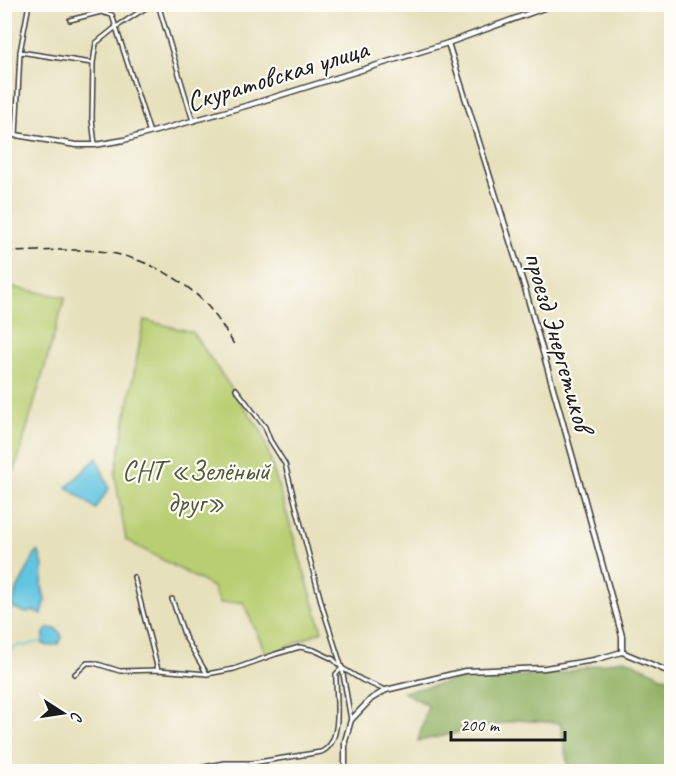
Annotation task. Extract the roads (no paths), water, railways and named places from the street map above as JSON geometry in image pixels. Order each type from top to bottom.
[{"type":"street","points":[[16,136],[20,52],[29,4]]},
{"type":"street","points":[[95,145],[92,119],[93,63],[96,43],[152,4]]},
{"type":"street","points":[[158,4],[194,121]]},
{"type":"street","name":"Скуратовская улица","points":[[4,134],[76,145],[95,145],[150,133],[249,105],[448,43],[555,4]]},
{"type":"street","points":[[70,20],[101,12],[112,15],[150,133]]},
{"type":"street","name":"проезд Энергетиков","points":[[448,43],[529,303],[613,602],[622,636],[622,652]]},
{"type":"street","points":[[20,52],[93,63]]},
{"type":"street","points":[[236,389],[265,427],[285,464],[323,609],[342,668],[351,720],[345,741],[345,771]]},
{"type":"street","points":[[4,475],[7,481],[4,492]]},
{"type":"street","points":[[134,577],[158,670]]},
{"type":"street","points":[[172,599],[185,637],[207,674]]},
{"type":"street","points":[[75,674],[87,663],[94,663],[120,671],[158,670],[207,674],[234,669],[300,647],[314,650],[333,659],[342,668],[386,690]]},
{"type":"street","points":[[351,720],[371,699],[386,690],[465,671],[545,668],[594,660],[622,652],[672,673]]},
{"type":"street","points":[[180,771],[224,763],[252,763],[321,752],[327,749],[332,743],[336,722],[338,702],[336,674],[342,668]]},
{"type":"water","points":[[97,458],[109,488],[96,509],[67,487]]},
{"type":"water","points":[[36,552],[39,552],[43,566],[42,587],[45,600],[42,615],[33,611],[26,613],[12,605]]},
{"type":"water","points":[[48,628],[56,629],[61,634],[62,638],[58,644],[48,646],[43,644],[44,633]]},
{"type":"waterway","points":[[4,611],[11,611],[14,608]]},
{"type":"waterway","points":[[4,619],[8,621],[9,626],[4,640]]},
{"type":"waterway","points":[[4,653],[20,645],[43,642]]},
{"type":"railway","points":[[4,252],[85,250],[111,253],[140,261],[168,274],[192,291],[212,311],[235,346]]},
{"type":"park label","name":"СНТ «Зелёный друг»","points":[[196,486]]}]
